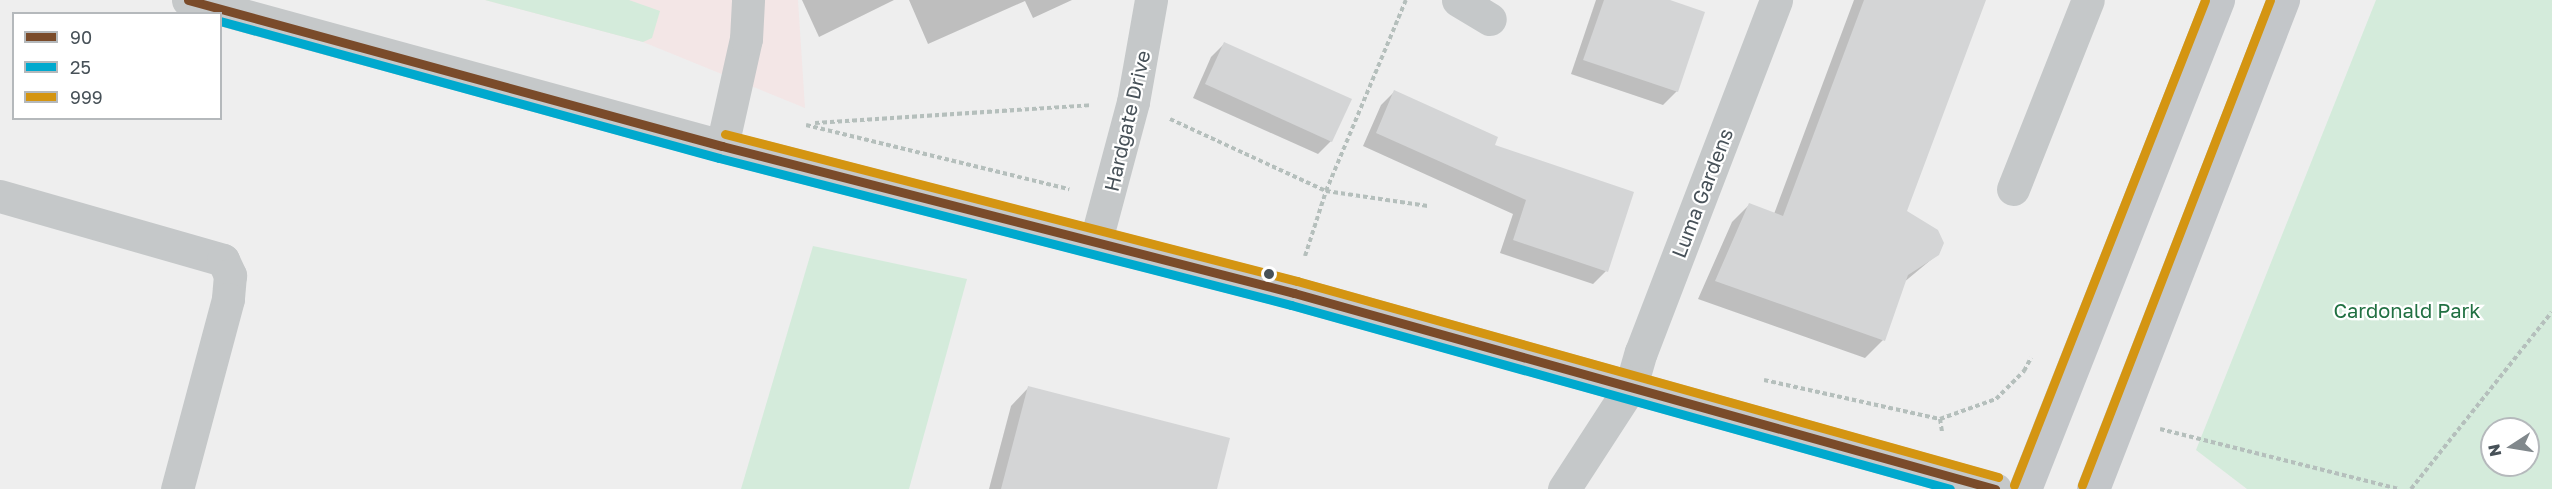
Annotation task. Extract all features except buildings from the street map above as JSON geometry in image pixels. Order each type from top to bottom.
[{"type":"main road","points":[[2093,489],[2283,0]]},
{"type":"main road","points":[[2025,489],[2210,2]]},
{"type":"street","points":[[188,0],[722,146],[1096,240],[1294,293],[1949,479],[1995,489]]},
{"type":"street","points":[[722,146],[746,39],[748,0]]},
{"type":"street","name":"Hardgate Drive","points":[[1096,240],[1133,102],[1151,0]]},
{"type":"street","points":[[1458,0],[1490,19]]},
{"type":"street","name":"Luma Gardens","points":[[1564,489],[1631,387],[1641,352],[1776,0]]},
{"type":"street","points":[[2013,189],[2088,0]]},
{"type":"street","points":[[0,196],[223,260],[230,275],[228,299],[177,489]]},
{"type":"path","points":[[1294,293],[1326,191],[1406,0]]},
{"type":"path","points":[[2411,489],[2552,312]]},
{"type":"shaded area","points":[[485,0],[798,0],[805,108],[643,42]]},
{"type":"green space","points":[[485,0],[629,0],[660,11],[652,38],[643,42]]},
{"type":"green space","name":"Cardonald Park","points":[[2376,0],[2552,0],[2552,489],[2247,489],[2196,450]]},
{"type":"green space","points":[[813,246],[967,279],[909,489],[741,489]]},
{"type":"transit line","name":"90","points":[[188,0],[722,146],[1294,293],[1995,489]]},
{"type":"transit line","name":"999","points":[[2014,485],[2205,0]]},
{"type":"transit line","name":"999","points":[[2082,485],[2270,0]]},
{"type":"transit line","name":"25","points":[[222,22],[719,158],[1291,305],[1950,489]]},
{"type":"transit line","name":"999","points":[[725,134],[1297,281],[1998,477]]}]
